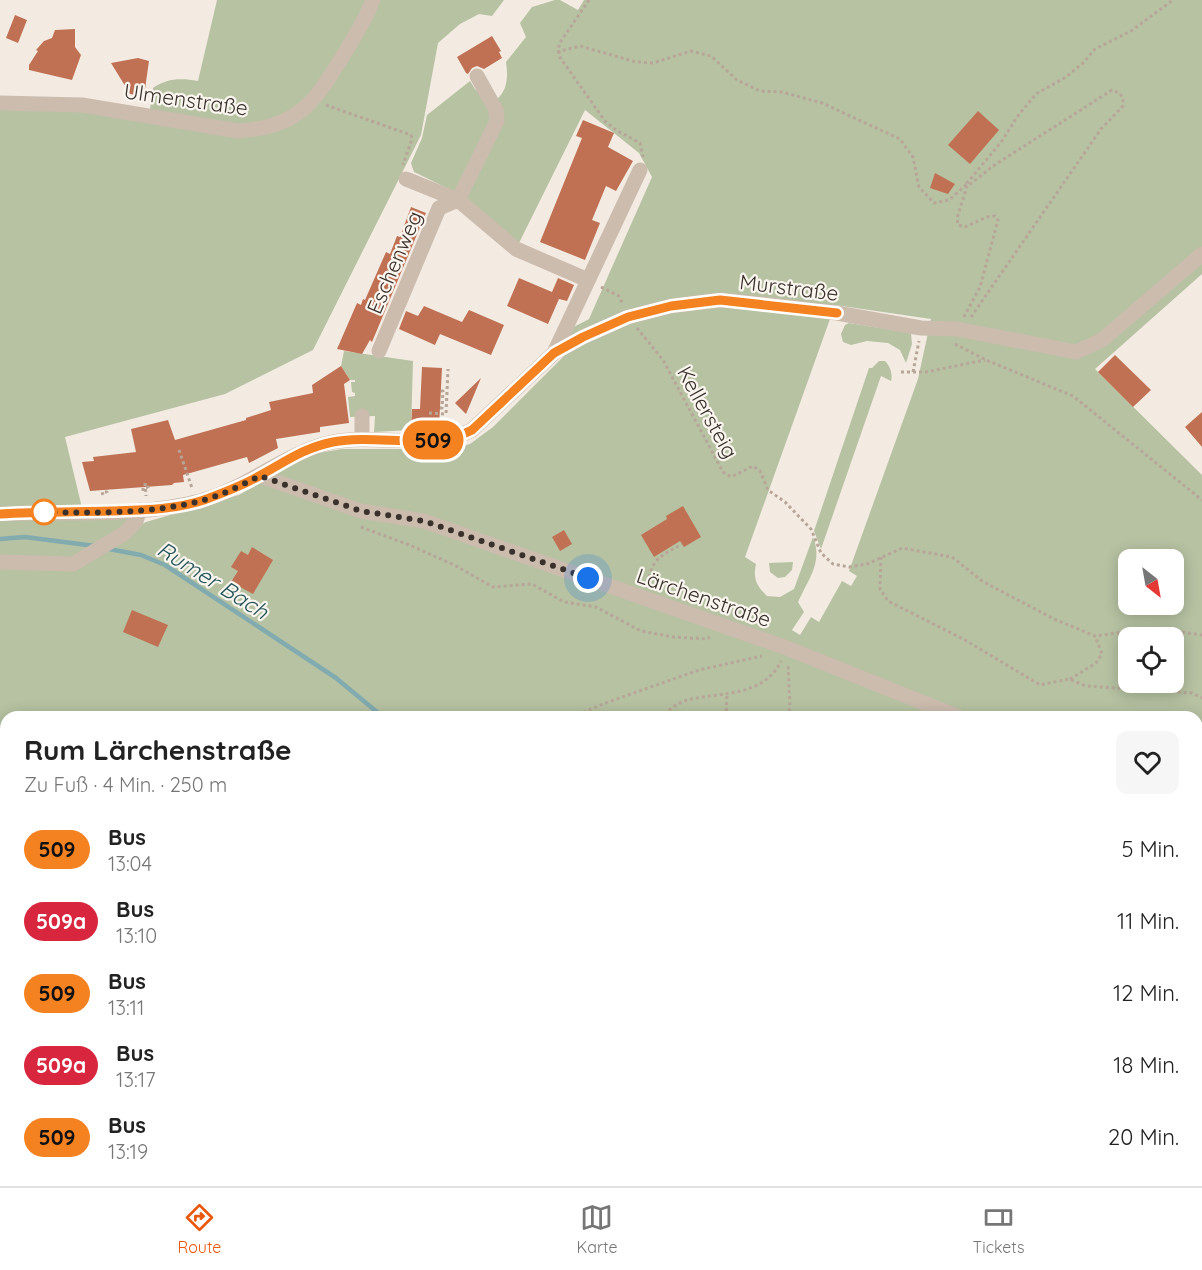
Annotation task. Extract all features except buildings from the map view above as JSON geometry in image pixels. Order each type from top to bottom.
[{"type":"street","name":"Ulmenstraße","points":[[0,103],[82,105],[237,132],[262,130],[295,116],[312,101],[350,44],[373,0]]},
{"type":"street","name":"Eschenweg","points":[[379,351],[439,208],[458,200],[497,121],[496,110],[477,76]]},
{"type":"street","name":"Murstraße","points":[[554,353],[640,170]]},
{"type":"street","name":"Eschenweg","points":[[406,179],[458,200],[516,249],[588,280]]},
{"type":"street","name":"Murstraße","points":[[140,510],[202,501],[260,476],[309,448],[335,441],[362,439],[443,441],[459,437],[472,430],[554,353],[628,317],[671,306],[720,300],[837,313],[1076,352],[1102,340],[1202,254]]},
{"type":"street","points":[[362,416],[362,439]]},
{"type":"street","name":"Lärchenstraße","points":[[260,476],[361,511],[424,521],[787,648],[944,711]]},
{"type":"street","points":[[0,514],[140,510],[132,526],[82,560],[67,565],[25,561],[0,562]]},
{"type":"path","points":[[589,0],[559,44],[558,52],[581,90],[605,121],[640,143],[644,159],[640,170]]},
{"type":"path","points":[[956,334],[980,287],[998,220],[995,216],[987,217],[965,227],[958,225],[957,219],[967,184],[1036,94],[1066,77],[1095,49],[1131,31],[1173,0]]},
{"type":"path","points":[[558,52],[580,46],[636,62],[653,63],[691,51],[711,56],[737,80],[760,91],[782,92],[822,103],[900,139],[913,157],[919,187],[934,203],[949,200],[967,184],[1112,90],[1119,92],[1124,99],[1124,106],[1101,129],[980,307],[956,334]]},
{"type":"path","points":[[312,101],[411,135],[412,139],[401,171],[406,179]]},
{"type":"path","points":[[588,280],[619,296],[628,317]]},
{"type":"path","name":"Kellersteig","points":[[628,317],[663,360],[723,472],[731,477],[753,466],[760,471],[768,490],[785,502],[811,530],[821,553],[833,564],[849,567],[867,564],[881,557]]},
{"type":"path","points":[[913,372],[921,328]]},
{"type":"path","points":[[956,334],[986,360],[1073,396],[1202,500]]},
{"type":"path","points":[[901,372],[926,372],[986,360]]},
{"type":"path","points":[[440,408],[442,408],[448,369]]},
{"type":"path","points":[[429,413],[446,414],[443,394]]},
{"type":"path","points":[[179,450],[182,466],[194,495]]},
{"type":"path","points":[[183,479],[188,478]]},
{"type":"path","points":[[358,526],[412,546],[494,587],[532,584],[564,602],[596,607],[642,631],[673,637],[707,639],[725,626]]},
{"type":"path","points":[[645,598],[650,568],[658,558],[682,544]]},
{"type":"path","points":[[1095,636],[1102,654],[1096,663],[1069,679],[1040,685],[965,640],[888,601],[880,589],[881,557],[902,548],[952,557],[982,581],[1054,619],[1095,636],[1152,628],[1202,635]]},
{"type":"path","points":[[668,711],[684,701],[727,694],[762,684],[778,667],[787,648]]},
{"type":"path","points":[[586,711],[699,670],[747,660],[787,648]]},
{"type":"path","points":[[787,648],[789,711]]},
{"type":"path","points":[[1069,679],[1086,686],[1191,693],[1202,698]]},
{"type":"path","points":[[726,711],[727,694]]},
{"type":"green space","points":[[217,0],[504,0],[492,16],[479,14],[460,24],[438,43],[421,135],[313,350],[225,394],[65,437],[83,512],[140,510],[128,531],[146,522],[239,495],[295,462],[318,453],[342,449],[452,449],[470,444],[493,427],[566,354],[570,329],[589,319],[652,177],[639,153],[585,110],[516,249],[449,189],[414,172],[411,163],[422,138],[427,115],[470,81],[485,99],[497,99],[501,95],[506,82],[506,62],[526,37],[520,23],[532,7],[555,0],[560,0],[578,10],[584,0],[1202,0],[1202,274],[1095,369],[1202,475],[1202,711],[0,711],[0,103],[149,116],[153,88],[174,80],[198,81]],"holes":[[[835,305],[931,319],[918,379],[849,571],[857,576],[851,586],[842,581],[819,622],[811,617],[800,635],[792,630],[804,612],[798,602],[816,562],[816,546],[813,537],[794,589],[780,597],[767,596],[763,592],[755,578],[756,564],[745,557]]]},
{"type":"green space","points":[[849,323],[911,333],[912,344],[906,363],[900,350],[888,343],[867,341],[851,345],[843,342],[841,334],[845,325]]},
{"type":"green space","points":[[344,351],[413,361],[411,430],[374,432],[375,416],[350,417],[348,397],[355,396],[351,382],[355,380],[350,380],[341,366]]},
{"type":"green space","points":[[879,361],[885,361],[888,365],[891,381],[881,376],[821,549],[814,531],[869,368]]},
{"type":"green space","points":[[793,562],[792,570],[785,577],[778,578],[770,572],[769,563]]},
{"type":"waterway","name":"Rumer Bach","points":[[0,539],[25,537],[95,546]]},
{"type":"waterway","name":"Rumer Bach","points":[[109,549],[141,555],[165,565],[336,678],[376,711]]},
{"type":"bus line","name":"509","points":[[0,514],[170,507],[202,501],[234,489],[309,448],[335,441],[362,439],[443,441],[459,437],[472,430],[554,353],[628,317],[671,306],[720,300],[837,313]]},
{"type":"route","points":[[44,512],[140,510],[170,507],[202,501],[260,476],[361,511],[424,521],[588,578]]}]
